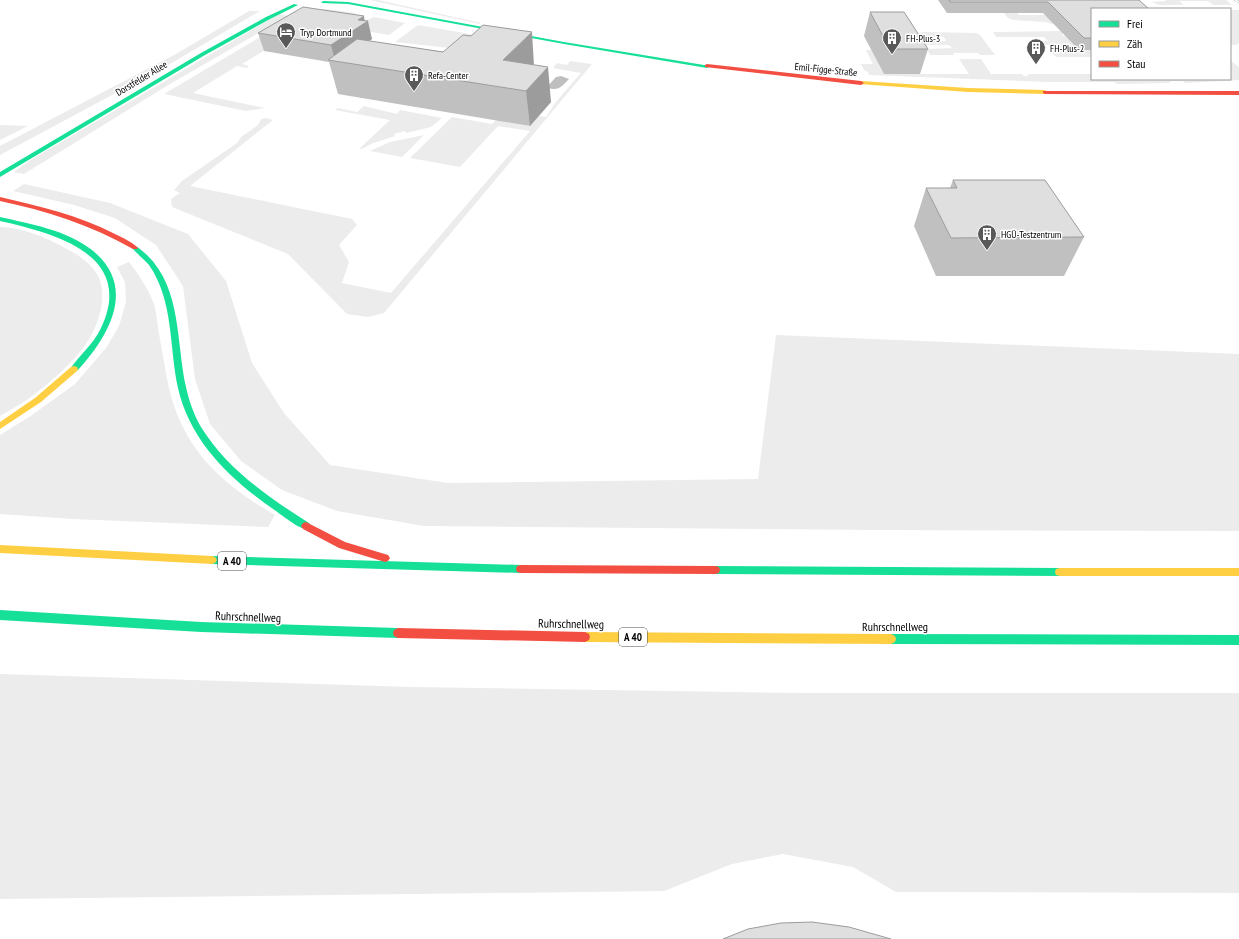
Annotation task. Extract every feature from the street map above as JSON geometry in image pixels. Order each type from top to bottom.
[{"type":"main road","name":"Emil-Figge-Straße","points":[[361,0],[415,15]]},
{"type":"main road","name":"Emil-Figge-Straße","points":[[274,4],[303,4],[326,1],[348,3],[530,37],[671,61],[850,82],[939,88],[1040,91],[1239,93]]},
{"type":"main road","name":"Dorstfelder Allee","points":[[64,126],[179,63],[274,4]]},
{"type":"main road","name":"Dorstfelder Allee","points":[[0,175],[203,54],[268,18],[303,4]]},
{"type":"main road","points":[[0,199],[52,210],[91,224],[116,236],[139,251],[155,270],[166,290],[182,387],[190,411],[202,435],[215,452],[248,486],[303,524],[341,544],[391,559],[419,564],[464,568]]},
{"type":"main road","points":[[0,219],[48,232],[88,251],[104,267],[113,288],[113,305],[109,320],[100,338],[85,359],[66,378],[0,426]]},
{"type":"main road","name":"A 40","points":[[0,549],[181,559],[464,568],[802,571],[1239,572]]},
{"type":"main road","name":"Ruhrschnellweg","points":[[0,615],[244,629],[364,633],[730,639],[1239,640]]},
{"type":"shaded area","points":[[370,0],[378,0],[481,23],[480,24]]},
{"type":"shaded area","points":[[993,0],[1006,0],[1019,15],[1062,15],[1067,28],[1045,22],[1013,20],[1008,18]]},
{"type":"shaded area","points":[[1165,0],[1226,0],[1232,5],[1213,5],[1208,1],[1180,1],[1183,5],[1160,5],[1151,2],[1166,1]]},
{"type":"shaded area","points":[[325,9],[356,13],[353,15],[319,17],[242,64],[249,66],[247,68],[237,66],[193,93],[265,108],[246,111],[164,94],[282,24],[313,10]]},
{"type":"shaded area","points":[[1231,10],[1239,10],[1239,43],[1236,45],[1231,45]]},
{"type":"shaded area","points":[[249,11],[260,11],[170,64],[0,155],[0,146],[174,55]]},
{"type":"shaded area","points":[[279,14],[288,16],[170,84],[24,174],[14,172],[29,161]]},
{"type":"shaded area","points":[[374,17],[405,23],[389,35],[341,27],[362,22]]},
{"type":"shaded area","points":[[418,25],[516,42],[503,54],[395,42]]},
{"type":"shaded area","points":[[1062,31],[1063,36],[1089,36],[1091,57],[1056,57],[1049,49],[1053,48],[1050,45],[1045,45],[1043,41],[1048,41],[1044,37],[996,37],[993,32]]},
{"type":"shaded area","points":[[918,33],[976,33],[980,35],[995,55],[953,53],[954,55],[930,55],[927,49],[952,48],[949,45],[923,45],[921,41],[946,41],[944,37],[919,37]]},
{"type":"shaded area","points":[[866,50],[872,50],[884,74],[969,74],[959,59],[981,59],[991,74],[1022,74],[1024,76],[1029,76],[1027,74],[1091,74],[1091,80],[1231,80],[1231,61],[1239,67],[1239,80],[1185,83],[1183,81],[1171,81],[1169,83],[1117,84],[1114,82],[1048,82],[869,75],[861,64],[873,64]]},
{"type":"shaded area","points":[[570,61],[592,64],[384,313],[368,317],[347,314],[288,254],[172,207],[171,199],[180,193],[174,190],[182,181],[237,143],[241,137],[258,125],[261,119],[266,118],[273,120],[190,186],[352,219],[357,225],[339,245],[349,262],[342,283],[391,293],[530,131],[498,126],[460,167],[410,158],[452,117],[492,124],[496,120],[530,126],[539,116],[546,117],[555,103],[581,73],[553,68],[557,63],[567,65]]},
{"type":"shaded area","points":[[561,76],[569,79],[557,89],[547,87],[556,77]]},
{"type":"shaded area","points":[[364,106],[397,114],[400,110],[442,118],[431,127],[406,133],[405,131],[394,134],[395,136],[359,149],[390,120],[335,110],[338,108],[357,112]]},
{"type":"shaded area","points":[[0,125],[28,126],[0,140]]},
{"type":"shaded area","points":[[424,135],[402,157],[370,151],[390,142]]},
{"type":"shaded area","points":[[24,184],[110,203],[188,234],[226,281],[252,363],[284,413],[330,465],[448,483],[758,479],[776,335],[1239,354],[1239,531],[880,530],[424,526],[337,511],[282,490],[241,461],[210,424],[195,379],[183,286],[156,245],[115,218],[74,205],[13,191]]},
{"type":"shaded area","points":[[0,227],[18,229],[36,234],[74,253],[84,260],[97,273],[101,284],[102,300],[96,325],[84,347],[73,360],[62,372],[32,396],[0,416]]},
{"type":"shaded area","points":[[129,262],[143,282],[154,304],[167,379],[173,403],[181,424],[204,460],[219,475],[236,489],[275,515],[268,527],[73,519],[0,514],[0,435],[32,415],[75,384],[106,348],[119,326],[126,302],[125,282],[117,267]]},
{"type":"shaded area","points":[[0,674],[412,687],[800,693],[1239,693],[1239,893],[896,892],[853,867],[783,854],[732,864],[664,891],[0,899]]},
{"type":"building","points":[[949,0],[1139,0],[1148,8],[1091,8],[1091,38],[1084,38],[1048,2],[950,2]]},
{"type":"building","points":[[303,7],[364,16],[358,20],[368,21],[331,45],[258,33]]},
{"type":"building","points":[[870,12],[904,12],[928,49],[890,49]]},
{"type":"building","points":[[483,25],[532,32],[503,60],[548,67],[526,91],[328,60],[357,39],[443,52],[463,35],[471,36]]},
{"type":"building","points":[[953,180],[1045,180],[1084,237],[951,238],[926,188],[957,188]]},
{"type":"building","points":[[812,922],[849,927],[891,939],[723,939],[748,929],[781,923]]},
{"type":"railway","points":[[1235,0],[1239,2]]},
{"type":"traffic: fast","points":[[323,2],[348,3],[564,43],[707,66]]},
{"type":"traffic: fast","points":[[0,175],[203,54],[268,18],[296,5]]},
{"type":"traffic: fast","points":[[0,219],[46,231],[68,239],[79,245],[89,251],[103,265],[111,280],[113,295],[111,312],[105,327],[86,357],[74,369]]},
{"type":"traffic: fast","points":[[135,248],[151,263],[162,281],[173,322],[182,388],[188,408],[197,427],[222,461],[237,476],[271,503],[306,526]]},
{"type":"traffic: fast","points":[[212,560],[521,569]]},
{"type":"traffic: fast","points":[[715,570],[1060,572]]},
{"type":"traffic: fast","points":[[0,615],[201,627],[398,633]]},
{"type":"traffic: fast","points":[[891,639],[1239,640]]},
{"type":"traffic: slow","points":[[861,83],[968,90],[1045,92]]},
{"type":"traffic: slow","points":[[0,426],[38,400],[74,369]]},
{"type":"traffic: slow","points":[[0,549],[212,560]]},
{"type":"traffic: slow","points":[[1060,572],[1239,572]]},
{"type":"traffic: slow","points":[[585,637],[891,639]]},
{"type":"traffic: jam","points":[[707,66],[861,83]]},
{"type":"traffic: jam","points":[[1045,92],[1239,93]]},
{"type":"traffic: jam","points":[[0,199],[70,217],[103,230],[135,248]]},
{"type":"traffic: jam","points":[[306,526],[342,545],[385,558]]},
{"type":"traffic: jam","points":[[521,569],[715,570]]},
{"type":"traffic: jam","points":[[398,633],[585,637]]},
{"type":"place","name":"Tryp Dortmund","points":[[286,49]]},
{"type":"place","name":"FH-Plus-3","points":[[892,55]]},
{"type":"place","name":"FH-Plus-2","points":[[1036,65]]},
{"type":"place","name":"Refa-Center","points":[[414,92]]},
{"type":"place","name":"HGÜ-Testzentrum","points":[[987,251]]}]
